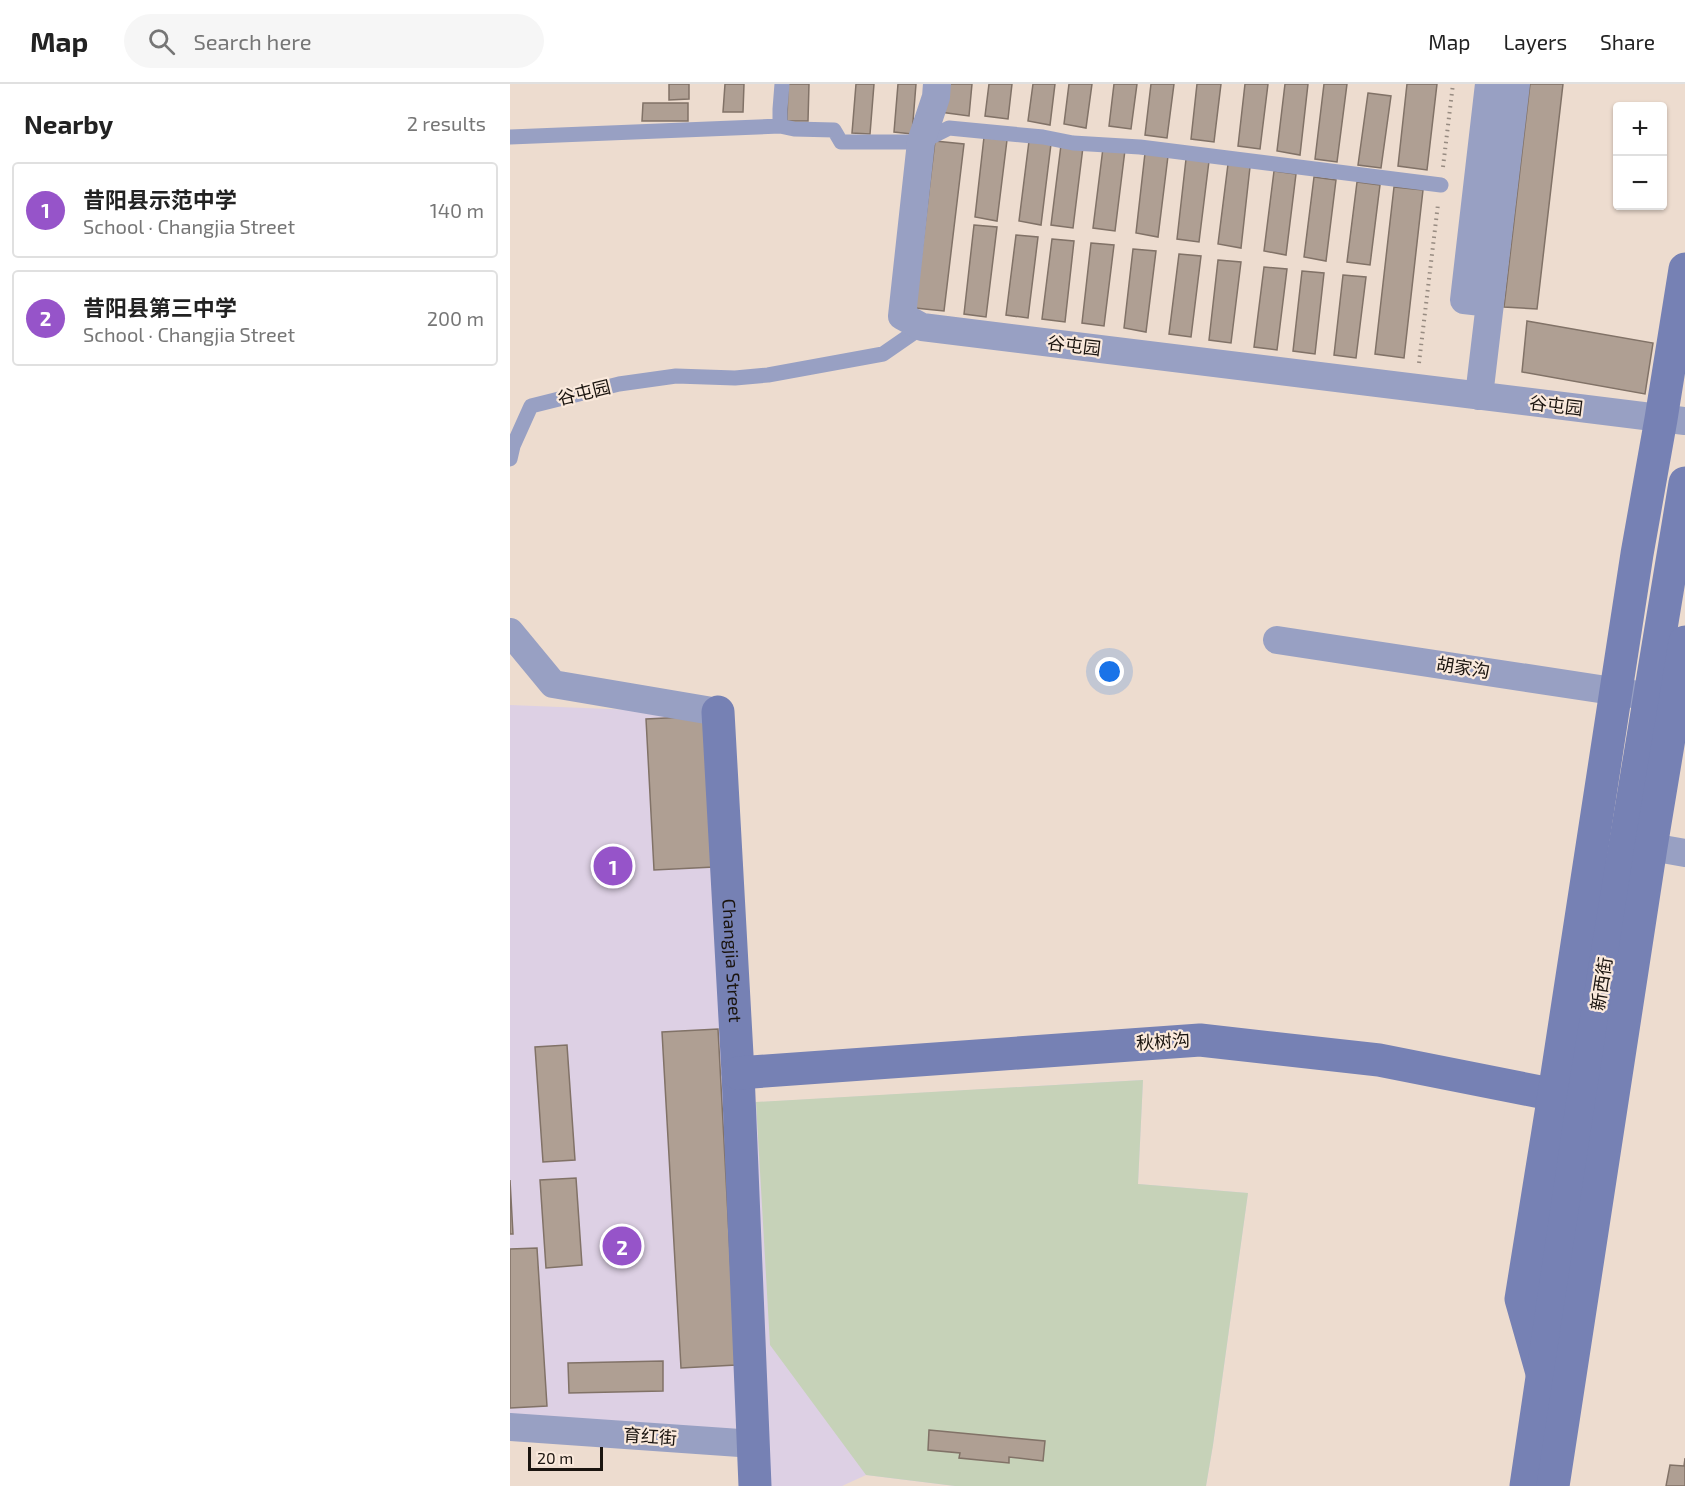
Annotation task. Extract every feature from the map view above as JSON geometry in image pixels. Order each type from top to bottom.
[{"type":"street","points":[[922,327],[902,316],[921,142],[938,84]]},
{"type":"street","points":[[1489,84],[1464,300],[1490,303]]},
{"type":"street","points":[[1479,396],[1516,84]]},
{"type":"street","points":[[1569,1097],[1616,691],[1637,554],[1673,420],[1685,269]]},
{"type":"street","name":"谷屯园","points":[[922,327],[1673,420]]},
{"type":"street","name":"新西街","points":[[1526,1486],[1542,1374],[1569,1097],[1650,696],[1685,483]]},
{"type":"street","name":"Changjia Street","points":[[510,632],[552,684],[718,712],[738,1073],[755,1486]]},
{"type":"street","name":"胡家沟","points":[[1276,640],[1650,696]]},
{"type":"street","name":"新西街","points":[[1553,1486],[1651,847],[1685,642]]},
{"type":"street","points":[[1651,847],[1685,853]]},
{"type":"street","name":"秋树沟","points":[[738,1073],[1200,1040],[1379,1060],[1569,1097]]},
{"type":"street","name":"育红街","points":[[510,1427],[754,1444]]},
{"type":"lane","points":[[780,126],[782,84]]},
{"type":"lane","points":[[510,137],[780,126],[794,129],[834,130],[841,141],[921,142],[948,128],[1043,137],[1073,143],[1140,147],[1441,185]]},
{"type":"lane","name":"谷屯园","points":[[510,459],[513,446],[531,406],[619,384],[676,375],[735,378],[768,375],[883,354],[922,327]]},
{"type":"path","points":[[1416,388],[1454,84]]},
{"type":"shaded area","points":[[510,705],[708,713],[727,1104],[1143,1080],[1138,1184],[1248,1193],[1206,1486],[955,1486],[866,1475],[842,1486],[770,1486],[768,1436],[510,1416]]},
{"type":"green space","points":[[1143,1080],[1138,1184],[1248,1193],[1206,1486],[955,1486],[866,1475],[770,1345],[756,1102]]},
{"type":"building","points":[[669,84],[689,84],[689,99],[669,100]]},
{"type":"building","points":[[725,84],[744,84],[743,112],[723,112]]},
{"type":"building","points":[[788,84],[809,84],[808,121],[787,121]]},
{"type":"building","points":[[856,84],[874,84],[870,134],[852,133]]},
{"type":"building","points":[[898,84],[916,84],[912,134],[894,132]]},
{"type":"building","points":[[943,84],[972,84],[969,116],[940,112]]},
{"type":"building","points":[[989,84],[1012,84],[1008,119],[985,116]]},
{"type":"building","points":[[1033,84],[1055,84],[1050,125],[1028,121]]},
{"type":"building","points":[[1069,84],[1092,84],[1086,128],[1064,124]]},
{"type":"building","points":[[1114,84],[1137,84],[1131,129],[1109,126]]},
{"type":"building","points":[[1151,84],[1174,84],[1167,138],[1145,135]]},
{"type":"building","points":[[1197,84],[1221,84],[1214,142],[1191,139]]},
{"type":"building","points":[[1245,84],[1268,84],[1260,149],[1238,146]]},
{"type":"building","points":[[1285,84],[1308,84],[1300,155],[1277,151]]},
{"type":"building","points":[[1324,84],[1347,84],[1337,162],[1315,159]]},
{"type":"building","points":[[1407,84],[1437,84],[1427,170],[1398,166]]},
{"type":"building","points":[[1530,84],[1563,84],[1537,309],[1504,307]]},
{"type":"building","points":[[1368,93],[1391,96],[1381,168],[1358,165]]},
{"type":"building","points":[[643,103],[688,103],[688,121],[642,121]]},
{"type":"building","points":[[984,137],[1007,140],[997,221],[975,217]]},
{"type":"building","points":[[935,141],[964,144],[944,311],[915,308]]},
{"type":"building","points":[[1029,141],[1051,144],[1041,225],[1019,221]]},
{"type":"building","points":[[1061,145],[1083,147],[1073,228],[1051,225]]},
{"type":"building","points":[[1103,148],[1125,150],[1115,231],[1093,228]]},
{"type":"building","points":[[1145,153],[1168,156],[1158,237],[1136,233]]},
{"type":"building","points":[[1186,159],[1209,161],[1199,242],[1177,239]]},
{"type":"building","points":[[1228,164],[1250,167],[1241,248],[1218,244]]},
{"type":"building","points":[[1274,171],[1296,174],[1286,255],[1264,251]]},
{"type":"building","points":[[1314,177],[1336,180],[1326,261],[1304,257]]},
{"type":"building","points":[[1357,182],[1380,185],[1370,265],[1347,262]]},
{"type":"building","points":[[1394,187],[1423,190],[1404,358],[1375,354]]},
{"type":"building","points":[[974,225],[997,227],[986,317],[964,314]]},
{"type":"building","points":[[1016,235],[1038,237],[1028,318],[1006,315]]},
{"type":"building","points":[[1052,239],[1074,241],[1065,322],[1042,319]]},
{"type":"building","points":[[1091,243],[1114,245],[1104,326],[1082,323]]},
{"type":"building","points":[[1133,249],[1156,251],[1146,332],[1124,328]]},
{"type":"building","points":[[1179,254],[1201,256],[1191,337],[1169,334]]},
{"type":"building","points":[[1218,260],[1241,262],[1231,343],[1209,340]]},
{"type":"building","points":[[1264,267],[1287,269],[1277,350],[1254,347]]},
{"type":"building","points":[[1302,271],[1324,273],[1315,354],[1293,351]]},
{"type":"building","points":[[1343,275],[1366,277],[1356,358],[1334,355]]},
{"type":"building","points":[[1527,321],[1653,343],[1645,394],[1522,372]]},
{"type":"building","points":[[706,716],[714,867],[654,870],[646,719]]},
{"type":"building","points":[[718,1029],[736,1365],[681,1368],[662,1032]]},
{"type":"building","points":[[567,1045],[575,1160],[543,1162],[535,1047]]},
{"type":"building","points":[[576,1178],[582,1265],[546,1268],[540,1180]]},
{"type":"building","points":[[510,1180],[513,1234],[510,1234]]},
{"type":"building","points":[[537,1248],[547,1406],[510,1408],[510,1249]]},
{"type":"building","points":[[663,1361],[663,1391],[569,1393],[568,1363]]},
{"type":"building","points":[[929,1430],[1045,1441],[1043,1461],[1009,1457],[1009,1463],[959,1458],[960,1453],[928,1450]]},
{"type":"building","points":[[1685,1458],[1685,1486],[1666,1486],[1670,1465],[1684,1466]]},
{"type":"place","name":"昔阳县示范中学","points":[[613,866]]},
{"type":"place","name":"昔阳县第三中学","points":[[622,1246]]}]
